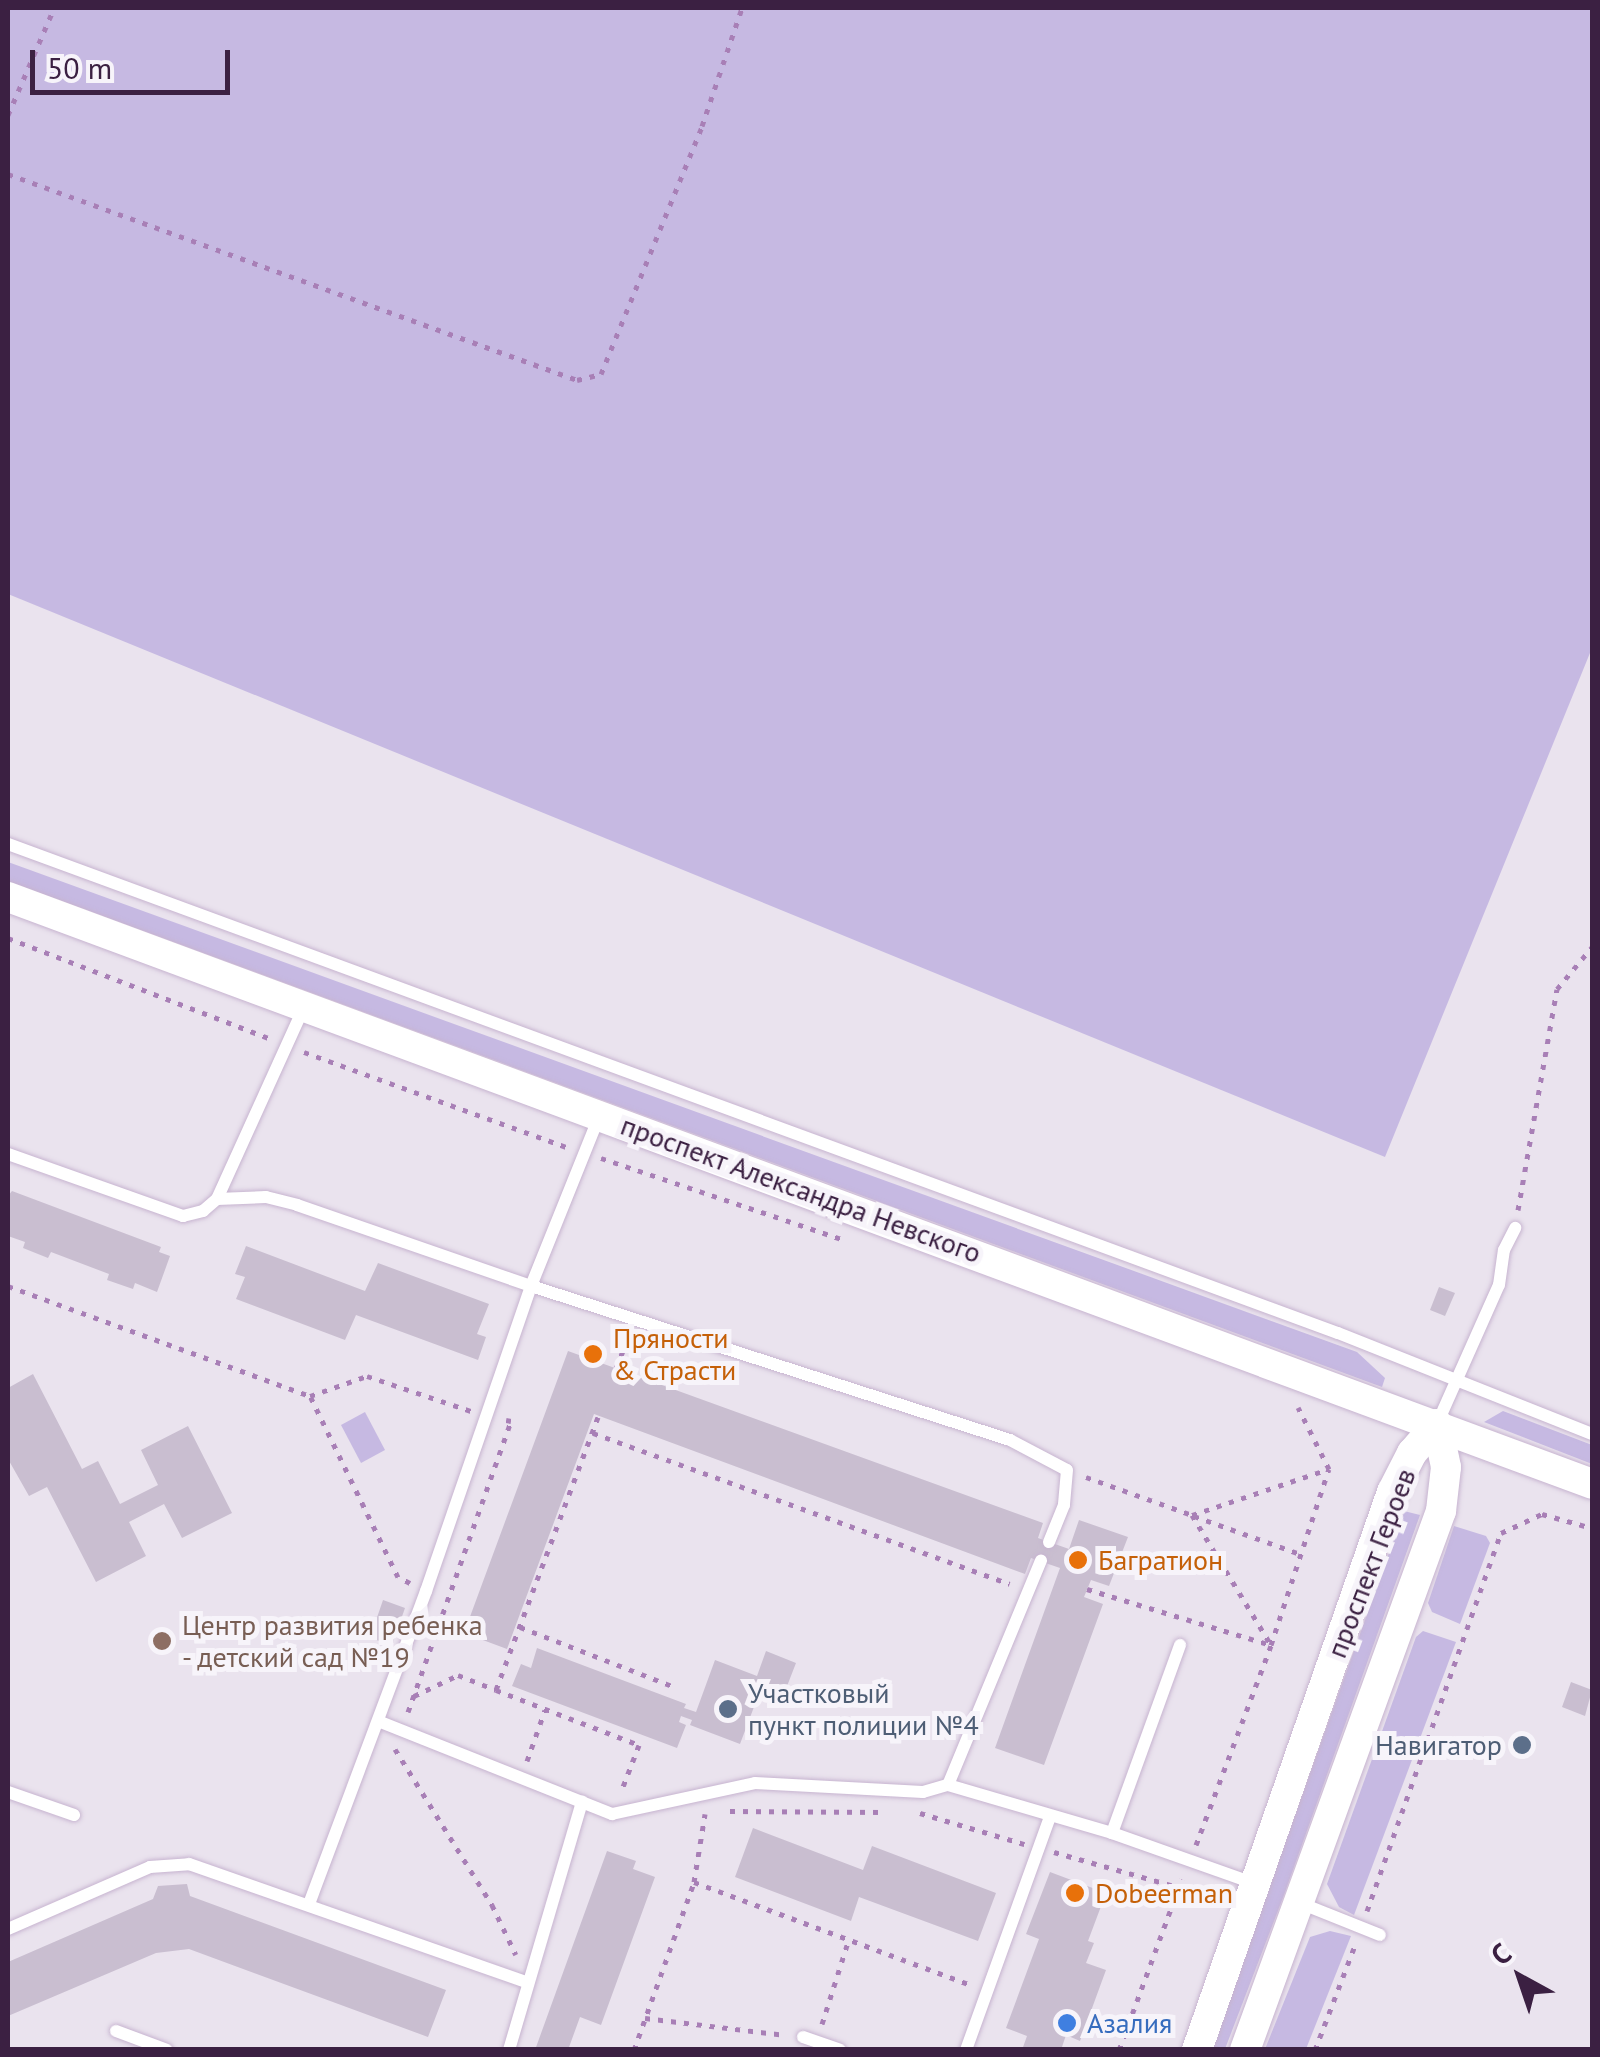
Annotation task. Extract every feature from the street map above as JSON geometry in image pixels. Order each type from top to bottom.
[{"type":"main road","name":"проспект Александра Невского","points":[[8,900],[600,1114],[1592,1484]]},
{"type":"main road","name":"проспект Героев","points":[[1197,2050],[1392,1492],[1412,1453],[1437,1424]]},
{"type":"main road","name":"проспект Героев","points":[[1245,2050],[1441,1511],[1446,1467],[1437,1424]]},
{"type":"lane","points":[[8,844],[1338,1333],[1592,1434]]},
{"type":"lane","points":[[8,1154],[183,1216],[203,1211],[217,1198],[304,1006]]},
{"type":"lane","points":[[310,1904],[426,1591],[532,1286],[600,1114]]},
{"type":"lane","points":[[217,1198],[266,1196],[1010,1440],[1067,1470],[1064,1504],[1049,1542]]},
{"type":"lane","points":[[1437,1424],[1499,1285],[1504,1250],[1515,1228]]},
{"type":"lane","points":[[948,1786],[1041,1562]]},
{"type":"lane","points":[[1112,1832],[1180,1645]]},
{"type":"lane","points":[[378,1721],[612,1814],[756,1784],[923,1792],[948,1786],[1112,1832],[1256,1884]]},
{"type":"lane","points":[[8,1792],[74,1816]]},
{"type":"lane","points":[[508,2050],[582,1802]]},
{"type":"lane","points":[[966,2050],[1050,1817]]},
{"type":"lane","points":[[8,1929],[150,1867],[189,1864],[528,1983]]},
{"type":"lane","points":[[1300,1903],[1380,1935]]},
{"type":"lane","points":[[116,2031],[167,2050]]},
{"type":"lane","points":[[810,2039],[840,2050]]},
{"type":"path","points":[[8,115],[54,8]]},
{"type":"path","points":[[8,174],[577,380],[601,374],[702,126],[742,8]]},
{"type":"path","points":[[8,938],[286,1045],[584,1153],[859,1245]]},
{"type":"path","points":[[1515,1228],[1557,989],[1592,947]]},
{"type":"path","points":[[8,1286],[310,1396],[367,1376],[485,1415]]},
{"type":"path","points":[[616,1368],[636,1318]]},
{"type":"path","points":[[310,1396],[398,1578],[426,1591]]},
{"type":"path","points":[[1119,2050],[1271,1645],[1328,1469],[1299,1408],[1281,1401]]},
{"type":"path","points":[[496,1690],[598,1417]]},
{"type":"path","points":[[404,1724],[512,1421]]},
{"type":"path","points":[[592,1433],[1027,1590]]},
{"type":"path","points":[[1192,1515],[1328,1469]]},
{"type":"path","points":[[1067,1470],[1300,1554]]},
{"type":"path","points":[[1315,2050],[1501,1533],[1542,1514],[1592,1528]]},
{"type":"path","points":[[1192,1515],[1271,1645]]},
{"type":"path","points":[[1087,1589],[1271,1645]]},
{"type":"path","points":[[520,1627],[678,1688]]},
{"type":"path","points":[[414,1696],[458,1675],[639,1745],[612,1814]]},
{"type":"path","points":[[521,1778],[545,1710]]},
{"type":"path","points":[[391,1743],[492,1905],[516,1958]]},
{"type":"path","points":[[634,2050],[694,1882],[706,1807],[690,1814]]},
{"type":"path","points":[[724,1811],[898,1812]]},
{"type":"path","points":[[918,1812],[1179,1887]]},
{"type":"path","points":[[694,1882],[958,1980]]},
{"type":"path","points":[[645,2018],[810,2039],[848,1942]]},
{"type":"shaded area","points":[[8,8],[1592,8],[1592,648],[1385,1157],[8,594]]},
{"type":"shaded area","points":[[8,862],[1357,1352],[1385,1378],[1382,1387],[8,881]]},
{"type":"shaded area","points":[[1503,1411],[1592,1445],[1592,1464],[1484,1422]]},
{"type":"shaded area","points":[[365,1412],[385,1450],[361,1463],[341,1425]]},
{"type":"shaded area","points":[[1404,1511],[1420,1515],[1225,2049],[1211,2050]]},
{"type":"shaded area","points":[[1454,1526],[1486,1536],[1490,1543],[1460,1624],[1432,1612],[1428,1603]]},
{"type":"shaded area","points":[[1423,1631],[1456,1642],[1354,1915],[1339,1907],[1327,1884],[1416,1637]]},
{"type":"shaded area","points":[[1330,1931],[1351,1936],[1306,2049],[1265,2049],[1310,1937]]},
{"type":"building","points":[[12,1191],[161,1247],[159,1252],[170,1256],[157,1292],[135,1283],[133,1289],[107,1280],[109,1274],[51,1252],[48,1258],[23,1248],[25,1242],[8,1236],[8,1196]]},
{"type":"building","points":[[246,1246],[365,1291],[378,1263],[489,1304],[477,1334],[486,1337],[478,1360],[356,1315],[345,1340],[236,1299],[245,1277],[235,1274]]},
{"type":"building","points":[[1439,1287],[1455,1293],[1445,1316],[1430,1310]]},
{"type":"building","points":[[568,1351],[1043,1523],[1038,1538],[1069,1549],[1079,1520],[1128,1537],[1109,1586],[1091,1580],[1084,1597],[1103,1604],[1044,1765],[995,1748],[1060,1568],[1031,1558],[1025,1574],[594,1414],[507,1649],[464,1633]]},
{"type":"building","points":[[33,1374],[82,1469],[98,1461],[120,1504],[158,1485],[141,1450],[188,1426],[232,1513],[182,1538],[164,1504],[129,1522],[146,1556],[96,1582],[47,1487],[29,1496],[8,1459],[8,1388]]},
{"type":"building","points":[[383,1600],[405,1608],[392,1645],[370,1638]]},
{"type":"building","points":[[537,1648],[686,1704],[684,1708],[696,1712],[715,1660],[757,1676],[766,1651],[796,1663],[782,1699],[760,1691],[740,1744],[690,1725],[692,1720],[681,1716],[679,1722],[686,1725],[677,1748],[512,1686],[521,1664],[531,1668]]},
{"type":"building","points":[[1571,1682],[1592,1690],[1585,1716],[1562,1707]]},
{"type":"building","points":[[753,1828],[863,1870],[872,1846],[996,1893],[978,1941],[859,1897],[851,1921],[735,1877]]},
{"type":"building","points":[[607,1851],[636,1861],[633,1869],[655,1877],[601,2025],[580,2017],[568,2050],[535,2050]]},
{"type":"building","points":[[1050,1872],[1106,1893],[1088,1941],[1094,1943],[1086,1963],[1106,1970],[1080,2041],[1066,2035],[1061,2050],[1022,2050],[1027,2036],[1006,2028],[1039,1939],[1026,1934]]},
{"type":"building","points":[[187,1884],[190,1896],[446,1990],[428,2037],[189,1949],[156,1953],[8,2016],[8,1962],[153,1899],[158,1886]]},
{"type":"place","name":"Пряности & Страсти","points":[[593,1354]]},
{"type":"place","name":"Багратион","points":[[1078,1560]]},
{"type":"place","name":"Центр развития ребенка - детский сад №19","points":[[162,1641]]},
{"type":"place","name":"Участковый пункт полиции №4","points":[[728,1709]]},
{"type":"place","name":"Навигатор","points":[[1522,1745]]},
{"type":"place","name":"Dobeerman","points":[[1075,1893]]},
{"type":"place","name":"Азалия","points":[[1067,2023]]}]
